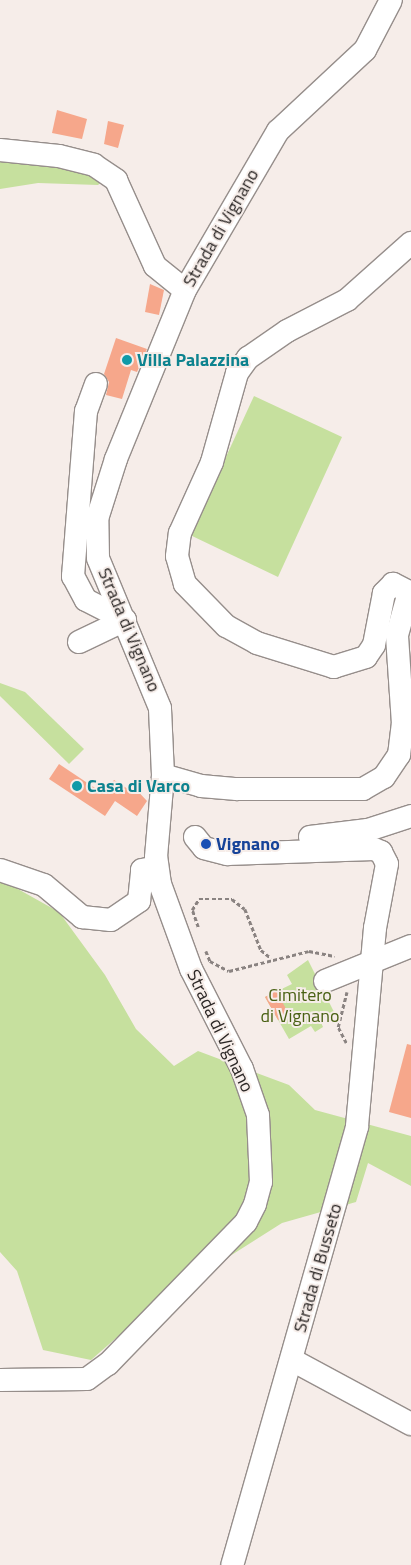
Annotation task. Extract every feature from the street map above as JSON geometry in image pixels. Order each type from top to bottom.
[{"type":"street","name":"Strada di Vignano","points":[[0,1380],[87,1379],[108,1364],[246,1222],[255,1204],[261,1182],[258,1115],[242,1069],[182,947],[156,867],[163,774],[155,688],[98,558],[97,519],[116,459],[185,290],[278,131],[364,50],[392,0]]},
{"type":"street","points":[[0,150],[68,158],[94,165],[116,180],[155,266],[185,290]]},
{"type":"street","points":[[163,774],[201,786],[237,789],[363,788],[384,777],[399,755],[403,724],[397,635],[409,592],[393,584],[384,593],[374,645],[366,657],[334,667],[257,644],[226,626],[186,584],[177,556],[180,533],[212,462],[237,373],[248,358],[287,331],[347,300],[411,243]]},
{"type":"street","points":[[96,384],[86,411],[73,576],[86,600],[125,620]]},
{"type":"street","points":[[79,642],[125,620]]},
{"type":"street","name":"Strada di Busseto","points":[[158,828],[195,838],[329,836],[368,830],[411,816]]},
{"type":"street","name":"Strada di Busseto","points":[[195,838],[204,848],[227,854],[363,849],[381,852],[387,868],[375,928],[374,965],[356,1132],[232,1565]]},
{"type":"street","points":[[0,870],[44,884],[82,916],[111,920],[139,902],[142,870],[156,867]]},
{"type":"street","points":[[340,976],[374,965],[411,946]]},
{"type":"street","points":[[292,1360],[411,1424]]},
{"type":"path","points":[[201,937],[194,903],[205,898],[232,899],[245,909],[261,950],[271,958]]},
{"type":"path","points":[[204,946],[210,960],[229,971],[271,958],[325,951],[337,958],[340,976],[338,1027],[342,1039],[352,1048],[364,1047]]},
{"type":"green space","points":[[0,148],[106,178],[98,185],[38,183],[0,189]]},
{"type":"green space","points":[[254,396],[342,437],[278,577],[190,535]]},
{"type":"green space","points":[[0,683],[25,692],[84,749],[69,764],[0,696]]},
{"type":"green space","points":[[0,879],[59,912],[105,975],[136,1029],[174,1066],[198,1051],[289,1085],[315,1110],[411,1136],[411,1186],[368,1163],[356,1202],[282,1223],[156,1303],[91,1360],[43,1350],[17,1271],[0,1252]]},
{"type":"green space","name":"Cimitero di Vignano","points":[[308,960],[334,1012],[320,1020],[323,1027],[315,1032],[311,1026],[289,1039],[265,997],[292,984],[287,975]]},
{"type":"building","points":[[57,110],[87,119],[82,139],[52,133]]},
{"type":"building","points":[[108,121],[124,125],[118,148],[104,144]]},
{"type":"building","points":[[150,284],[164,290],[159,315],[145,312]]},
{"type":"building","name":"Villa Palazzina","points":[[116,338],[147,349],[137,372],[131,370],[122,399],[106,395],[109,382],[104,374]]},
{"type":"building","name":"Casa di Varco","points":[[59,764],[104,794],[114,780],[128,789],[131,784],[147,801],[137,816],[115,801],[105,816],[49,779]]},
{"type":"building","points":[[276,991],[289,1014],[278,1020],[265,997]]},
{"type":"building","points":[[407,1044],[411,1045],[411,1118],[389,1112]]},
{"type":"place","name":"Villa Palazzina","points":[[127,360]]},
{"type":"place","name":"Casa di Varco","points":[[77,786]]},
{"type":"place","name":"Vignano","points":[[206,844]]}]
